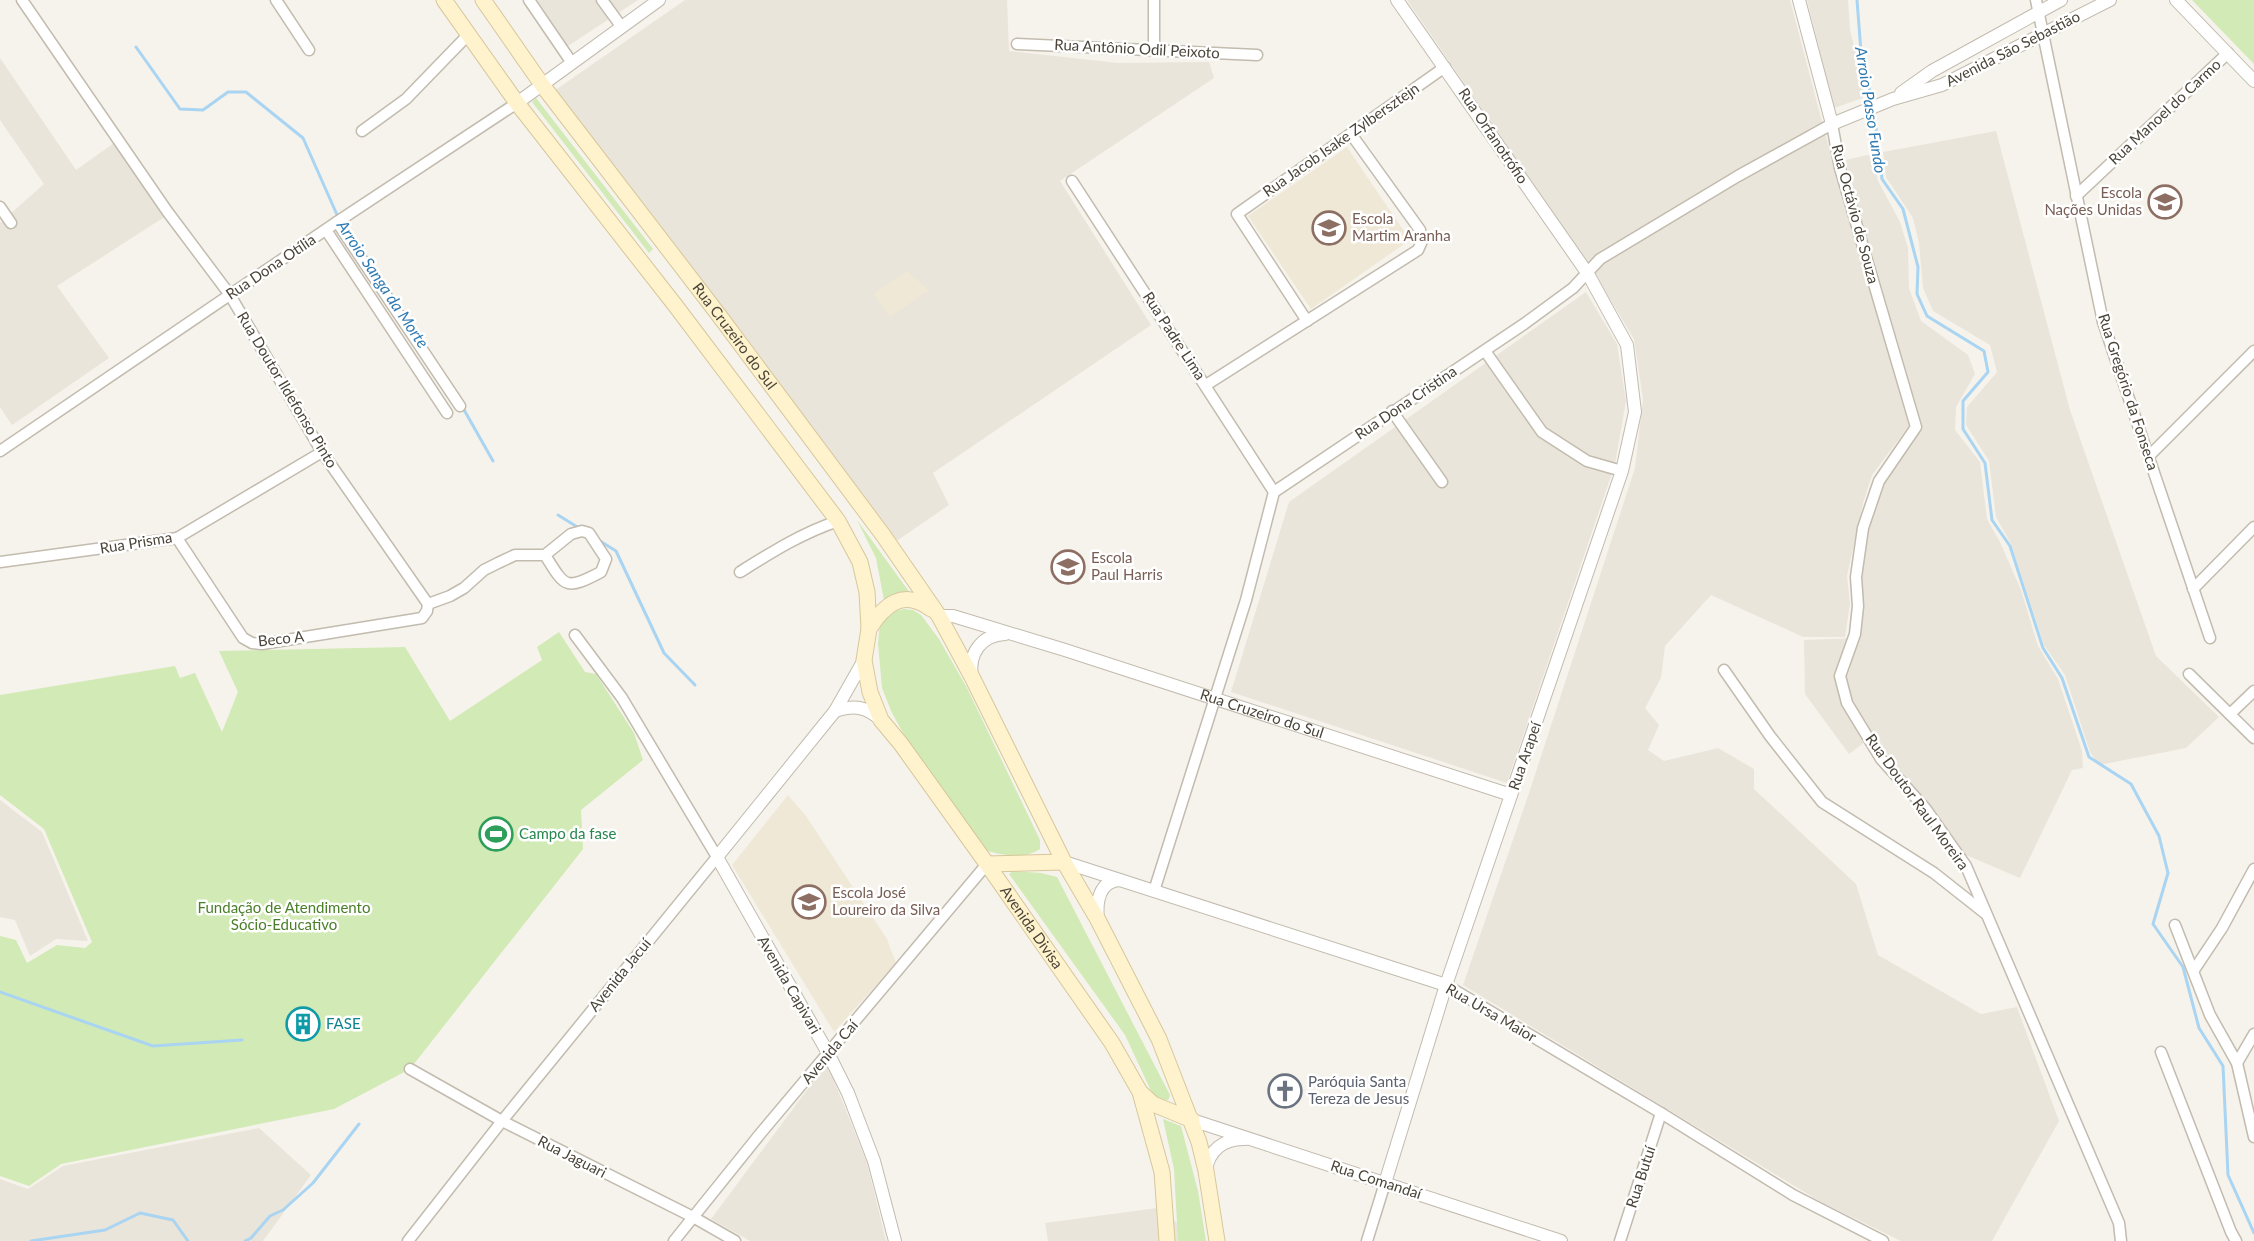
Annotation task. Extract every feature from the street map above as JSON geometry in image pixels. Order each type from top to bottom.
[{"type":"main road","name":"Rua Cruzeiro do Sul","points":[[444,0],[517,103],[675,305],[838,521],[860,562],[867,592],[868,629]]},
{"type":"main road","name":"Rua Cruzeiro do Sul","points":[[483,0],[543,86],[718,314],[883,535],[939,616]]},
{"type":"main road","points":[[868,629],[885,606],[895,601],[908,599],[920,602],[930,607],[939,616],[1064,862],[1098,920],[1159,1039],[1192,1120],[1206,1172],[1217,1241]]},
{"type":"main road","name":"Avenida Divisa","points":[[868,629],[864,660],[870,692],[881,720],[901,744],[987,864],[1112,1043],[1140,1092],[1162,1172],[1167,1241]]},
{"type":"main road","points":[[987,864],[1064,862]]},
{"type":"main road","points":[[1140,1092],[1152,1104],[1192,1120]]},
{"type":"street","name":"Rua Doutor Ildefonso Pinto","points":[[22,0],[166,211],[230,295],[322,452],[428,604]]},
{"type":"street","points":[[276,0],[309,50]]},
{"type":"street","points":[[529,0],[572,63]]},
{"type":"street","points":[[602,0],[621,26]]},
{"type":"street","name":"Rua Dona Otília","points":[[0,451],[337,222],[543,86],[659,0]]},
{"type":"street","points":[[1154,0],[1154,49]]},
{"type":"street","name":"Rua Orfanotrófio","points":[[1397,0],[1587,274]]},
{"type":"street","name":"Rua Octávio de Souza","points":[[1798,0],[1832,124],[1840,168],[1917,427]]},
{"type":"street","name":"Avenida São Sebastião","points":[[1893,99],[1932,71],[2037,6],[2061,0]]},
{"type":"street","name":"Avenida São Sebastião","points":[[1893,99],[1942,85],[2110,0]]},
{"type":"street","points":[[2176,0],[2254,81]]},
{"type":"street","name":"Rua Gregório da Fonseca","points":[[2037,6],[2103,322],[2210,638]]},
{"type":"street","points":[[362,131],[406,99],[468,35]]},
{"type":"street","name":"Rua Antônio Odil Peixoto","points":[[1017,44],[1257,55]]},
{"type":"street","name":"Rua Manoel do Carmo","points":[[2076,196],[2228,53]]},
{"type":"street","name":"Rua Jacob Isake Zylbersztejn","points":[[1307,321],[1237,214],[1445,67]]},
{"type":"street","name":"Rua Dona Cristina","points":[[1274,492],[1485,351],[1573,288],[1600,259],[1832,124],[1893,99]]},
{"type":"street","points":[[1206,385],[1418,250],[1422,241],[1420,230],[1351,134]]},
{"type":"street","name":"Rua Padre Lima","points":[[1072,181],[1274,492]]},
{"type":"street","points":[[0,207],[10,223]]},
{"type":"street","points":[[337,222],[460,406]]},
{"type":"street","points":[[326,230],[447,413]]},
{"type":"street","name":"Rua Arapeí","points":[[1367,1241],[1446,985],[1622,471],[1635,412],[1627,345],[1587,274]]},
{"type":"street","points":[[1485,351],[1542,432],[1587,461],[1622,471]]},
{"type":"street","points":[[2149,456],[2254,351]]},
{"type":"street","points":[[1392,411],[1442,482]]},
{"type":"street","name":"Rua Doutor Raul Moreira","points":[[1917,427],[1879,481],[1863,528],[1856,577],[1855,634],[1840,676],[1847,703],[1881,759],[1925,808],[1966,866],[2119,1223],[2121,1241]]},
{"type":"street","name":"Rua Prisma","points":[[0,562],[177,538],[322,452]]},
{"type":"street","points":[[1154,891],[1246,600],[1274,492]]},
{"type":"street","points":[[740,572],[789,542],[838,521]]},
{"type":"street","points":[[2193,589],[2254,527]]},
{"type":"street","points":[[428,604],[464,588],[484,570],[506,559],[515,555],[545,555],[571,534],[582,531],[589,533],[606,559],[601,572],[579,584],[570,584],[561,580],[545,555]]},
{"type":"street","name":"Beco A","points":[[177,538],[243,638],[252,643],[262,644],[422,618],[428,610],[428,604]]},
{"type":"street","name":"Rua Cruzeiro do Sul","points":[[939,616],[953,616],[1010,633],[1511,795]]},
{"type":"street","points":[[972,677],[970,667],[979,645],[988,638],[1010,633]]},
{"type":"street","name":"Avenida Capivari","points":[[575,635],[622,698],[717,857],[828,1053],[848,1093],[874,1161],[894,1241]]},
{"type":"street","name":"Avenida Jacuí","points":[[408,1241],[502,1121],[835,711],[864,660]]},
{"type":"street","points":[[1724,670],[1770,736],[1822,802],[1934,873],[1989,916]]},
{"type":"street","points":[[2189,674],[2254,738]]},
{"type":"street","points":[[2230,714],[2254,691]]},
{"type":"street","points":[[835,711],[847,707],[866,709],[881,720]]},
{"type":"street","name":"Rua Ursa Maior","points":[[1064,862],[1446,985],[1661,1113],[1793,1196],[1884,1241]]},
{"type":"street","name":"Avenida Caí","points":[[674,1241],[987,864]]},
{"type":"street","points":[[2194,970],[2222,928],[2254,869]]},
{"type":"street","points":[[1098,920],[1098,897],[1110,882],[1120,880]]},
{"type":"street","points":[[2175,925],[2210,1015],[2237,1064],[2254,1137]]},
{"type":"street","points":[[2237,1064],[2254,1034]]},
{"type":"street","points":[[2161,1052],[2236,1241]]},
{"type":"street","name":"Rua Jaguari","points":[[410,1069],[502,1121],[693,1217],[735,1241]]},
{"type":"street","name":"Rua Butuí","points":[[1620,1241],[1661,1113]]},
{"type":"street","name":"Rua Comandaí","points":[[1192,1120],[1561,1241]]},
{"type":"street","points":[[1206,1172],[1210,1156],[1215,1149],[1237,1138],[1249,1139]]},
{"type":"shaded area","points":[[537,0],[638,0],[568,46]]},
{"type":"shaded area","points":[[685,0],[1007,0],[1009,51],[1118,63],[1209,62],[1214,78],[1060,181],[1151,325],[933,473],[949,505],[895,542],[554,91]]},
{"type":"shaded area","points":[[1407,0],[1790,0],[1826,137],[1911,423],[1872,475],[1863,503],[1847,576],[1850,603],[1845,637],[1803,637],[1711,595],[1665,646],[1661,678],[1645,708],[1659,725],[1648,750],[1664,761],[1718,748],[1754,769],[1754,789],[1856,884],[1878,955],[1981,1014],[2017,1007],[2059,1121],[1992,1241],[1901,1241],[1821,1202],[1463,985],[1530,790],[1635,468],[1643,399],[1634,339],[1593,271]]},
{"type":"shaded area","points":[[1807,0],[1848,0],[1850,30],[1863,83],[1863,98],[1834,108]]},
{"type":"shaded area","points":[[0,58],[76,170],[114,143],[166,216],[57,286],[109,358],[12,425],[0,407],[0,223],[44,184],[0,120]]},
{"type":"shaded area","points":[[1996,131],[2070,410],[2156,656],[2219,717],[2186,748],[2099,765],[2090,752],[2065,675],[2044,645],[2011,544],[1996,517],[1989,461],[1966,425],[1967,407],[1997,372],[1990,345],[1933,311],[1923,288],[1919,243],[1913,218],[1886,177],[1883,152]]},
{"type":"shaded area","name":"Escola Martim Aranha","points":[[1347,147],[1410,240],[1311,309],[1248,216]]},
{"type":"shaded area","points":[[1872,154],[1878,181],[1900,222],[1908,248],[1909,288],[1921,321],[1968,355],[1975,374],[1956,407],[1955,430],[1980,462],[1987,519],[2021,590],[2038,646],[2058,679],[2082,751],[2083,768],[2072,770],[2020,878],[1966,855],[1873,736],[1849,754],[1805,694],[1804,640],[1856,638],[1857,570],[1872,506],[1885,476],[1922,426],[1845,160]]},
{"type":"shaded area","points":[[907,271],[929,290],[890,317],[873,294]]},
{"type":"shaded area","points":[[1586,292],[1617,344],[1626,401],[1615,464],[1507,783],[1231,692],[1289,502]]},
{"type":"shaded area","name":"Escola José Loureiro da Silva","points":[[788,795],[806,816],[887,939],[896,963],[834,1032],[732,865]]},
{"type":"shaded area","points":[[0,800],[42,832],[88,941],[56,939],[30,956],[15,920],[0,917]]},
{"type":"shaded area","points":[[827,1063],[867,1163],[886,1241],[750,1241],[711,1219]]},
{"type":"shaded area","points":[[259,1128],[311,1175],[263,1241],[0,1241],[0,1179],[28,1189],[63,1166]]},
{"type":"shaded area","points":[[1157,1208],[1202,1241],[1048,1241],[1045,1223]]},
{"type":"green space","points":[[2192,0],[2254,0],[2254,64]]},
{"type":"green space","points":[[536,98],[653,249],[649,253],[532,102]]},
{"type":"green space","points":[[857,520],[910,593],[893,595],[884,600],[876,558]]},
{"type":"green space","points":[[913,610],[921,615],[939,639],[967,688],[1040,840],[1040,849],[1014,856],[986,850],[907,740],[892,713],[882,688],[878,643],[880,624],[894,611]]},
{"type":"green space","name":"Fundação de Atendimento Sócio-Educativo","points":[[559,632],[585,672],[596,674],[634,733],[643,760],[581,810],[583,849],[410,1069],[334,1109],[61,1164],[29,1186],[0,1176],[0,936],[16,940],[27,963],[57,945],[85,948],[92,942],[44,829],[0,795],[0,695],[175,666],[180,678],[195,673],[222,732],[238,692],[219,651],[405,647],[450,721],[542,660],[537,647]]},
{"type":"green space","points":[[1013,871],[1041,873],[1057,877],[1170,1095],[1169,1099],[1165,1101],[1151,1091],[1125,1035],[1009,874]]},
{"type":"green space","points":[[1163,1119],[1181,1126],[1198,1191],[1206,1241],[1178,1241],[1174,1169]]},
{"type":"waterway","name":"Arroio Passo Fundo","points":[[1857,0],[1861,52],[1873,105]]},
{"type":"waterway","name":"Arroio Sanga da Morte","points":[[136,47],[180,109],[203,110],[228,92],[246,92],[303,138],[338,217]]},
{"type":"waterway","name":"Arroio Passo Fundo","points":[[1874,111],[1882,179],[1903,209],[1918,267],[1917,294],[1927,316],[1984,351],[1988,372],[1963,401],[1963,429],[1985,463],[1992,520],[2010,546],[2043,648],[2062,678],[2089,757],[2131,784],[2159,836],[2168,873],[2153,924],[2183,967],[2199,1028],[2223,1066],[2228,1175],[2254,1233]]},
{"type":"waterway","name":"Arroio Sanga da Morte","points":[[463,408],[493,461]]},
{"type":"waterway","name":"Arroio Sanga da Morte","points":[[558,515],[579,528]]},
{"type":"waterway","name":"Arroio Sanga da Morte","points":[[600,541],[616,551],[664,653],[695,685]]},
{"type":"waterway","points":[[0,992],[153,1046],[242,1040]]},
{"type":"waterway","points":[[245,1241],[251,1238],[270,1216],[283,1210],[313,1183],[359,1124]]},
{"type":"waterway","points":[[31,1241],[105,1230],[140,1213],[173,1220],[188,1241]]},
{"type":"place","name":"Escola Nações Unidas","points":[[2165,202]]},
{"type":"place","name":"Escola Martim Aranha","points":[[1329,228]]},
{"type":"place","name":"Escola Paul Harris","points":[[1068,567]]},
{"type":"place","name":"Campo da fase","points":[[496,834]]},
{"type":"place","name":"Escola José Loureiro da Silva","points":[[809,902]]},
{"type":"place","name":"FASE","points":[[303,1024]]},
{"type":"place","name":"Paróquia Santa Tereza de Jesus","points":[[1285,1091]]}]
